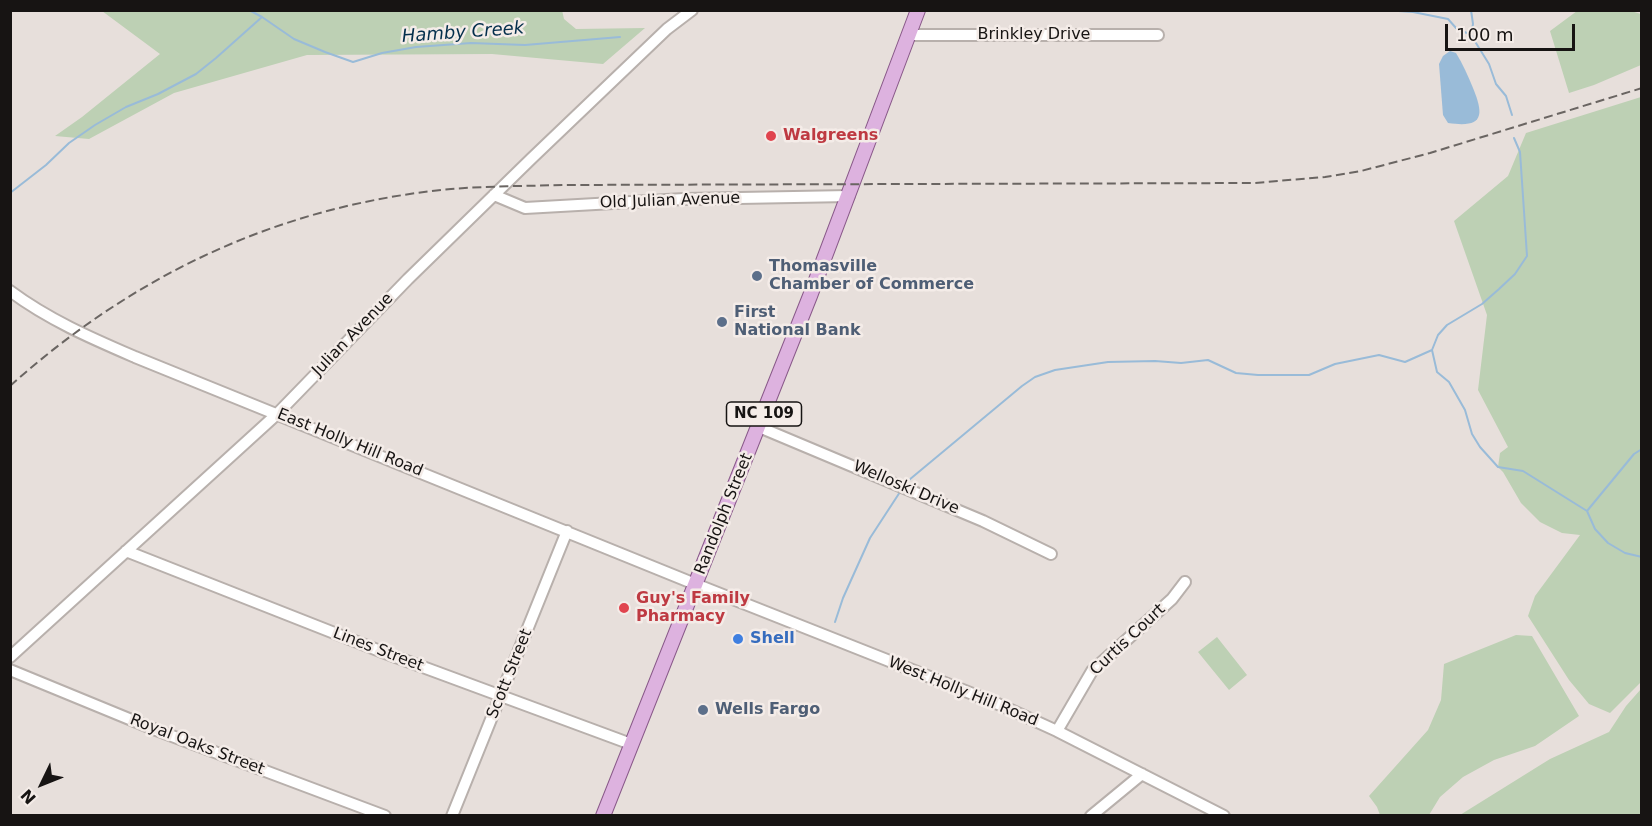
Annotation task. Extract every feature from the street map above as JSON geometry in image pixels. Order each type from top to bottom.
[{"type":"main road","name":"Randolph Street","points":[[603,816],[759,427],[918,10]]},
{"type":"street","name":"Julian Avenue","points":[[10,657],[277,414],[494,195],[667,29],[692,10]]},
{"type":"street","name":"Brinkley Drive","points":[[910,35],[1158,34]]},
{"type":"street","name":"Old Julian Avenue","points":[[494,195],[525,208],[684,199],[849,196]]},
{"type":"street","name":"East Holly Hill Road","points":[[10,291],[40,312],[78,332],[695,584]]},
{"type":"street","name":"Welloski Drive","points":[[759,427],[983,521],[1051,554]]},
{"type":"street","name":"Scott Street","points":[[452,816],[567,531]]},
{"type":"street","name":"Lines Street","points":[[126,552],[631,744]]},
{"type":"street","name":"Curtis Court","points":[[1057,731],[1092,671],[1172,599],[1185,582]]},
{"type":"street","name":"West Holly Hill Road","points":[[695,584],[998,704],[1057,731],[1224,816]]},
{"type":"street","name":"Royal Oaks Street","points":[[10,670],[156,730],[386,816]]},
{"type":"street","points":[[1091,816],[1142,774]]},
{"type":"green space","points":[[562,10],[564,19],[576,29],[645,28],[603,64],[492,54],[307,55],[174,93],[89,139],[55,136],[160,54],[102,11]]},
{"type":"green space","points":[[1577,11],[1631,11],[1641,14],[1641,65],[1569,93],[1550,31]]},
{"type":"green space","points":[[1641,97],[1641,682],[1610,713],[1589,704],[1569,680],[1528,616],[1535,596],[1580,535],[1562,533],[1540,522],[1521,503],[1498,467],[1500,453],[1508,447],[1478,390],[1487,315],[1454,221],[1508,176],[1526,133]]},
{"type":"green space","points":[[1516,635],[1532,636],[1579,716],[1535,746],[1494,760],[1463,777],[1440,797],[1429,815],[1380,815],[1369,796],[1428,730],[1441,700],[1444,664]]},
{"type":"green space","points":[[1217,637],[1247,675],[1229,690],[1198,652]]},
{"type":"green space","points":[[1641,689],[1641,815],[1460,815],[1550,759],[1609,732],[1626,706]]},
{"type":"water","points":[[1450,51],[1456,53],[1461,61],[1479,106],[1478,118],[1468,124],[1448,123],[1443,115],[1439,64],[1443,56]]},
{"type":"waterway","name":"Hamby Creek","points":[[249,10],[294,39],[353,62],[382,53],[416,47],[471,43],[525,45],[620,37]]},
{"type":"waterway","name":"Hamby Creek","points":[[1384,10],[1413,12],[1448,19],[1456,28],[1471,35],[1489,64],[1496,84],[1506,96],[1512,115]]},
{"type":"waterway","points":[[1471,10],[1473,24],[1471,34]]},
{"type":"waterway","points":[[10,193],[46,165],[69,143],[95,125],[126,107],[158,94],[196,74],[262,17]]},
{"type":"waterway","name":"Hamby Creek","points":[[1514,138],[1520,152],[1527,256],[1515,274],[1499,289],[1482,304],[1447,325],[1438,335],[1432,350],[1437,372],[1449,382],[1465,410],[1472,434],[1498,467],[1523,471],[1587,511],[1595,529],[1608,543],[1625,553],[1642,557]]},
{"type":"waterway","points":[[909,480],[1022,386],[1035,377],[1055,370],[1108,362],[1181,363],[1208,360],[1236,373],[1309,375],[1335,364],[1379,355],[1405,362],[1432,350]]},
{"type":"waterway","points":[[1587,511],[1634,454],[1642,449]]},
{"type":"waterway","points":[[835,622],[843,598],[870,538],[900,492]]},
{"type":"railway","points":[[10,386],[58,346],[108,310],[160,278],[214,251],[270,229],[329,211],[389,197],[479,187],[564,185],[1254,183],[1325,177],[1361,171],[1430,153],[1642,88]]},
{"type":"place","name":"Walgreens","points":[[771,136]]},
{"type":"place","name":"Thomasville Chamber of Commerce","points":[[757,276]]},
{"type":"place","name":"First National Bank","points":[[722,322]]},
{"type":"place","name":"Guy's Family Pharmacy","points":[[624,608]]},
{"type":"place","name":"Shell","points":[[738,639]]},
{"type":"place","name":"Wells Fargo","points":[[703,710]]}]
